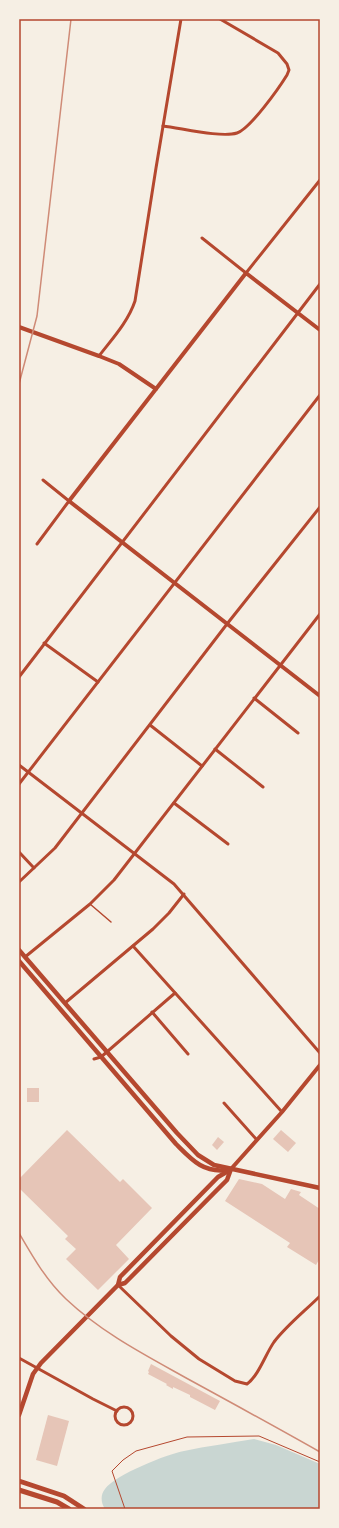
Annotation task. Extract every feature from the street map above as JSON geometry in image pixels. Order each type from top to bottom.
[{"type":"main road","points":[[19,950],[192,1150],[204,1160],[214,1165],[320,1188]]},
{"type":"main road","points":[[19,962],[176,1144],[190,1158],[209,1169],[218,1171],[231,1169]]},
{"type":"main road","points":[[19,1415],[31,1379],[37,1367],[93,1309],[118,1285],[125,1283],[227,1180],[231,1169]]},
{"type":"main road","points":[[118,1285],[120,1277],[218,1177],[231,1169]]},
{"type":"main road","points":[[19,1481],[64,1496],[84,1509]]},
{"type":"main road","points":[[19,1490],[58,1502],[70,1509]]},
{"type":"street","points":[[99,356],[118,331],[133,308],[135,301],[182,19]]},
{"type":"street","points":[[163,126],[224,135],[238,133],[250,124],[287,75],[287,64],[278,53],[220,19]]},
{"type":"street","points":[[37,544],[246,273],[320,180]]},
{"type":"street","points":[[202,238],[320,330]]},
{"type":"street","points":[[19,677],[320,284]]},
{"type":"street","points":[[19,327],[99,356],[131,371],[156,389]]},
{"type":"street","points":[[19,784],[320,395]]},
{"type":"street","points":[[43,480],[320,696]]},
{"type":"street","points":[[19,882],[54,848],[227,624],[320,507]]},
{"type":"street","points":[[25,957],[90,904],[109,886],[320,614]]},
{"type":"street","points":[[44,643],[98,682]]},
{"type":"street","points":[[254,698],[298,733]]},
{"type":"street","points":[[150,725],[202,766]]},
{"type":"street","points":[[215,749],[263,788]]},
{"type":"street","points":[[19,765],[136,853],[174,884],[320,1053]]},
{"type":"street","points":[[174,802],[228,844]]},
{"type":"street","points":[[19,852],[34,868]]},
{"type":"street","points":[[65,1003],[161,922],[184,894]]},
{"type":"street","points":[[133,946],[282,1112]]},
{"type":"street","points":[[94,1059],[101,1057],[174,993]]},
{"type":"street","points":[[152,1012],[188,1054]]},
{"type":"street","points":[[231,1169],[282,1112],[320,1065]]},
{"type":"street","points":[[224,1103],[257,1140]]},
{"type":"street","points":[[118,1285],[184,1348],[235,1381],[244,1384],[247,1384],[252,1379],[278,1338],[320,1296]]},
{"type":"street","points":[[19,1358],[117,1411]]},
{"type":"street","points":[[122,1407],[128,1408],[133,1412],[133,1421],[128,1425],[120,1424],[116,1420],[117,1411],[122,1407]]},
{"type":"lane","points":[[90,904],[111,922]]},
{"type":"path","points":[[125,1509],[115,1476],[112,1471],[123,1460],[136,1451],[187,1437],[259,1436],[320,1462]]},
{"type":"shaded area","points":[[254,1439],[276,1445],[320,1464],[320,1509],[105,1509],[104,1507],[102,1502],[103,1491],[111,1483],[142,1466],[166,1456],[184,1451]]},
{"type":"building","points":[[27,1088],[39,1088],[39,1102],[27,1102]]},
{"type":"building","points":[[67,1130],[120,1182],[123,1179],[152,1208],[116,1245],[129,1259],[98,1290],[66,1259],[76,1249],[65,1239],[68,1236],[19,1188],[19,1179]]},
{"type":"building","points":[[281,1130],[296,1143],[288,1152],[273,1139]]},
{"type":"building","points":[[218,1137],[224,1142],[217,1150],[212,1145]]},
{"type":"building","points":[[239,1179],[262,1184],[285,1199],[291,1189],[301,1192],[299,1195],[320,1209],[320,1258],[316,1265],[287,1247],[290,1243],[225,1201]]},
{"type":"building","points":[[151,1364],[220,1401],[215,1410],[190,1397],[190,1395],[173,1387],[173,1389],[166,1385],[167,1384],[148,1374]]},
{"type":"building","points":[[48,1415],[69,1421],[57,1466],[36,1460]]},
{"type":"railway","points":[[19,384],[37,316],[71,19]]},
{"type":"railway","points":[[19,1233],[46,1276],[59,1292],[80,1311],[109,1333],[140,1352],[320,1452]]}]
